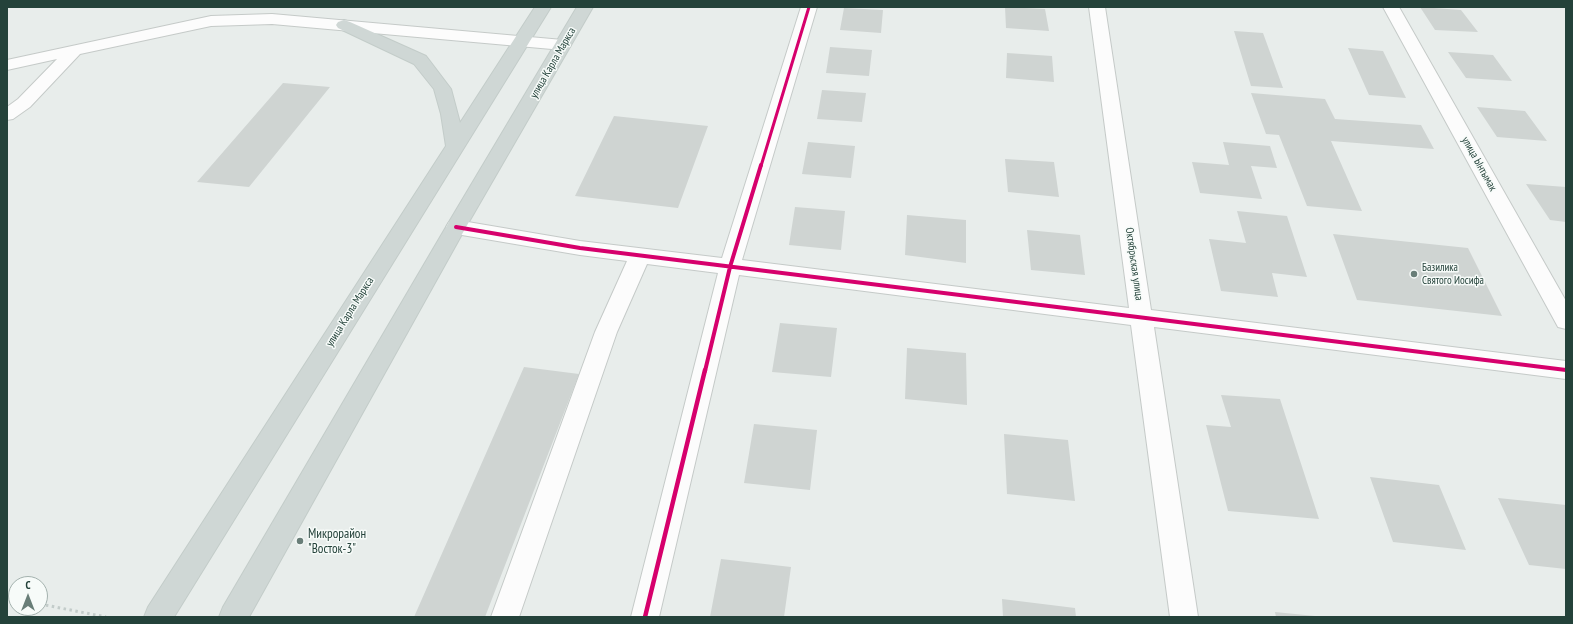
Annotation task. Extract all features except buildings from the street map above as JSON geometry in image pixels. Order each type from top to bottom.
[{"type":"main road","name":"улица Карла Маркса","points":[[158,617],[543,7]]},
{"type":"main road","name":"улица Карла Маркса","points":[[233,617],[456,227],[585,7]]},
{"type":"main road","points":[[344,25],[420,60],[442,89],[450,114],[455,146]]},
{"type":"street","points":[[291,21],[306,7]]},
{"type":"street","points":[[645,617],[730,267],[809,7]]},
{"type":"street","name":"Октябрьская улица","points":[[1097,7],[1184,617]]},
{"type":"street","name":"улица Ынтымак","points":[[1391,7],[1566,321]]},
{"type":"street","points":[[7,65],[211,21],[272,13],[291,21],[563,44]]},
{"type":"street","points":[[7,115],[24,103],[75,50]]},
{"type":"street","points":[[456,227],[580,248],[640,256],[1566,370]]},
{"type":"street","points":[[505,617],[606,332],[640,256]]},
{"type":"path","points":[[48,606],[106,617]]},
{"type":"cycle path","points":[[645,617],[730,267],[809,7]]},
{"type":"cycle path","points":[[456,227],[580,248],[1566,370]]},
{"type":"place","name":"Базилика Святого Иосифа","points":[[1414,274]]},
{"type":"place","name":"Микрорайон \"Восток-3\"","points":[[300,541]]}]
